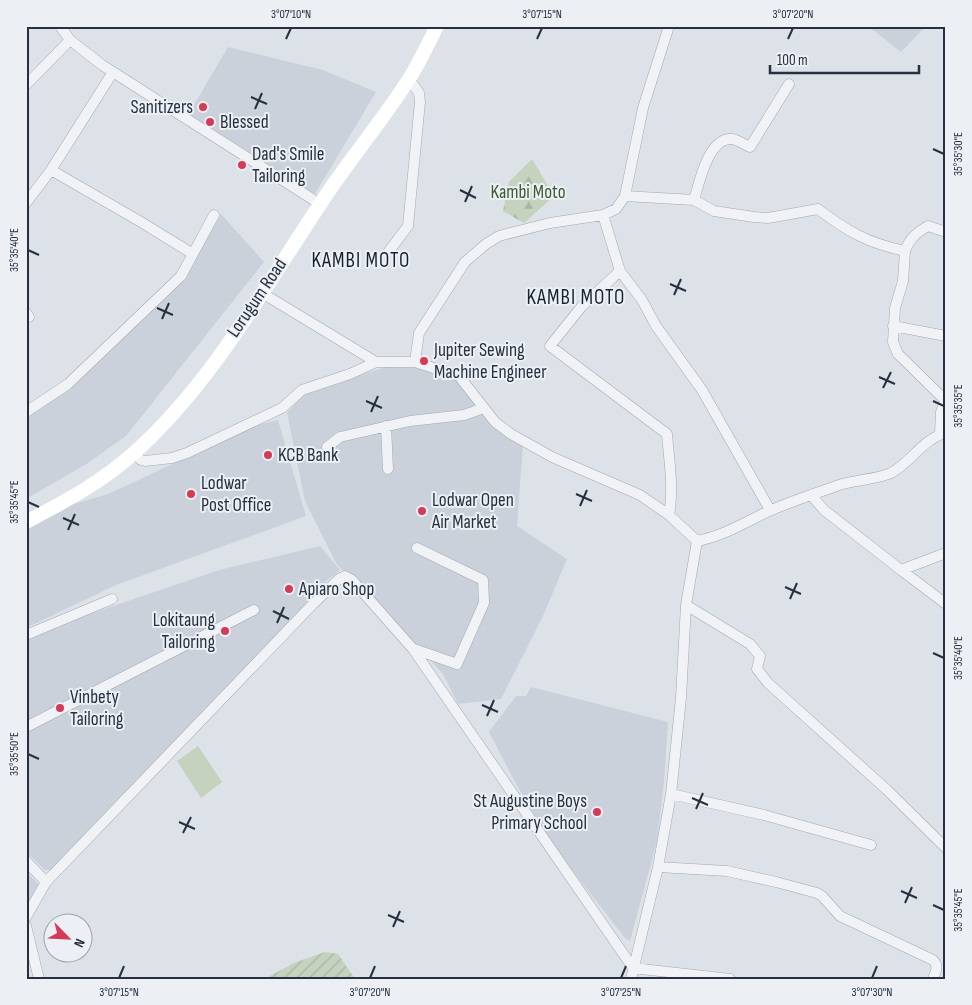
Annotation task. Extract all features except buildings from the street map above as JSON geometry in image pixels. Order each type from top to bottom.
[{"type":"main road","name":"Lorugum Road","points":[[27,521],[94,484],[134,453],[193,390],[262,294],[320,204],[409,79],[437,26]]},
{"type":"street","points":[[60,26],[70,40],[113,72],[320,204]]},
{"type":"street","points":[[415,362],[419,333],[466,262],[486,244],[499,236],[550,223],[604,215],[616,208],[625,196],[643,108],[668,26]]},
{"type":"street","points":[[26,85],[70,40]]},
{"type":"street","points":[[26,203],[50,170],[113,72]]},
{"type":"street","points":[[390,250],[408,226],[420,102],[419,93],[409,79]]},
{"type":"street","points":[[694,200],[702,171],[709,156],[726,140],[736,140],[750,147],[789,84]]},
{"type":"street","points":[[50,170],[142,222],[193,254]]},
{"type":"street","points":[[625,196],[694,200],[714,211],[754,217],[768,218],[818,210],[860,238],[883,247],[905,252]]},
{"type":"street","points":[[26,412],[68,384],[181,276],[214,215]]},
{"type":"street","points":[[604,215],[620,271],[642,300],[656,326],[702,390],[770,510]]},
{"type":"street","points":[[697,541],[726,533],[770,510],[859,479],[890,473],[909,461],[917,449],[925,443],[943,434],[940,422],[945,399],[898,354],[893,342],[893,326],[895,308],[903,282],[905,252],[910,240],[928,226],[946,232]]},
{"type":"street","points":[[620,271],[582,306],[550,346],[667,434],[671,496],[669,515]]},
{"type":"street","points":[[262,294],[376,362]]},
{"type":"street","points":[[893,326],[946,336]]},
{"type":"street","points":[[134,453],[140,460],[145,461],[172,458],[187,453],[282,408],[302,390],[350,374],[376,362],[415,362],[459,376],[495,422],[538,450],[653,502],[697,541]]},
{"type":"street","points":[[327,447],[340,437],[410,421],[464,415],[484,408]]},
{"type":"street","points":[[386,426],[388,469]]},
{"type":"street","points":[[812,496],[824,510],[946,604]]},
{"type":"street","points":[[631,979],[658,867],[671,794],[681,698],[686,605],[697,541]]},
{"type":"street","points":[[413,649],[456,664],[484,603],[483,580],[417,548]]},
{"type":"street","points":[[902,570],[946,553]]},
{"type":"street","points":[[26,917],[46,882],[313,604],[342,577],[347,577],[352,580],[413,649],[633,968],[730,979]]},
{"type":"street","points":[[26,635],[112,599]]},
{"type":"street","points":[[686,605],[750,644],[760,656],[758,669],[768,684],[886,789],[946,848]]},
{"type":"street","points":[[26,727],[254,610]]},
{"type":"street","points":[[671,794],[764,815],[872,845]]},
{"type":"street","points":[[26,861],[46,882]]},
{"type":"street","points":[[658,867],[727,871],[803,888],[817,893],[826,900],[837,914],[933,960],[937,968],[933,979]]},
{"type":"street","points":[[26,926],[39,979]]},
{"type":"shaded area","points":[[868,26],[926,26],[901,52]]},
{"type":"shaded area","points":[[228,47],[323,70],[376,92],[315,194],[188,115]]},
{"type":"shaded area","points":[[221,214],[264,262],[126,436],[88,463],[26,499],[26,417],[72,386],[183,280]]},
{"type":"shaded area","points":[[386,367],[421,368],[452,377],[523,444],[517,526],[567,559],[543,616],[501,699],[458,704],[443,674],[348,572],[342,570],[336,563],[305,501],[287,413],[306,392]]},
{"type":"shaded area","points":[[278,420],[306,516],[116,585],[26,628],[26,526],[63,507],[108,494],[252,426]]},
{"type":"shaded area","points":[[320,546],[340,570],[325,582],[327,586],[114,803],[53,870],[45,870],[26,852],[26,639],[75,619],[219,570]]},
{"type":"shaded area","name":"St Augustine Boys Primary School","points":[[531,687],[668,722],[664,782],[657,841],[630,941],[625,938],[554,847],[516,784],[489,732],[516,696],[526,696]]},
{"type":"shaded area","points":[[26,871],[39,885],[26,910]]},
{"type":"green space","name":"Kambi Moto","points":[[532,159],[554,196],[524,223],[503,211],[509,182]]},
{"type":"green space","points":[[198,746],[222,782],[201,798],[177,761]]},
{"type":"green space","points":[[325,952],[338,954],[355,979],[268,979],[268,977],[294,963]]},
{"type":"place","name":"Sanitizers","points":[[203,107]]},
{"type":"place","name":"Blessed","points":[[210,122]]},
{"type":"place","name":"Dad's Smile Tailoring","points":[[242,165]]},
{"type":"place","name":"Jupiter Sewing Machine Engineer","points":[[424,361]]},
{"type":"place","name":"KCB Bank","points":[[268,455]]},
{"type":"place","name":"Lodwar Post Office","points":[[191,494]]},
{"type":"place","name":"Lodwar Open Air Market","points":[[422,511]]},
{"type":"place","name":"Apiaro Shop","points":[[289,589]]},
{"type":"place","name":"Lokitaung Tailoring","points":[[225,631]]},
{"type":"place","name":"Vinbety Tailoring","points":[[60,708]]},
{"type":"place","name":"St Augustine Boys Primary School","points":[[597,812]]},
{"type":"district","name":"KAMBI MOTO","points":[[361,260]]},
{"type":"district","name":"KAMBI MOTO","points":[[576,297]]}]
